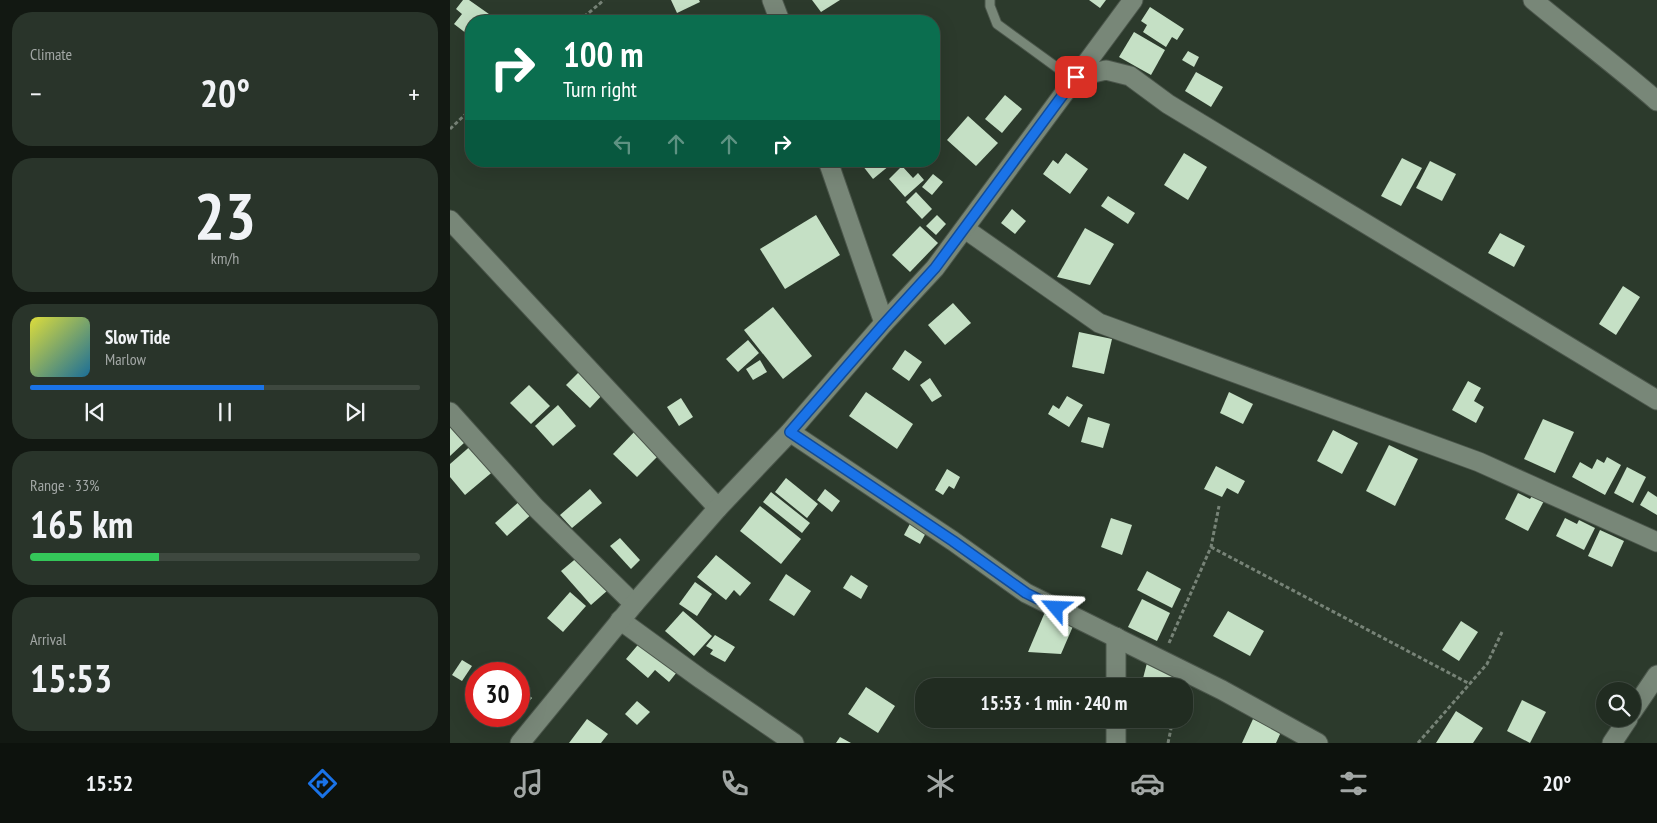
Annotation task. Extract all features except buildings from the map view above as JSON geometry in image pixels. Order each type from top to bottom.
[{"type":"street","points":[[772,0],[778,15]]},
{"type":"street","points":[[520,743],[620,620],[718,508],[790,432],[935,268],[1134,0]]},
{"type":"street","points":[[1533,0],[1578,38],[1623,71],[1657,101]]},
{"type":"street","points":[[1076,77],[1106,70],[1130,76],[1168,104],[1657,400]]},
{"type":"street","points":[[830,167],[884,324]]},
{"type":"street","points":[[450,220],[718,508]]},
{"type":"street","points":[[965,229],[1099,323],[1479,462],[1657,542]]},
{"type":"street","points":[[450,412],[534,508],[634,604]]},
{"type":"street","points":[[790,432],[953,541],[1026,593],[1222,690],[1318,743]]},
{"type":"street","points":[[620,620],[794,743]]},
{"type":"street","points":[[1116,637],[1116,678]]},
{"type":"street","points":[[1641,699],[1657,676]]},
{"type":"street","points":[[1612,743],[1623,727]]},
{"type":"street","points":[[1116,728],[1116,743]]},
{"type":"lane","points":[[990,0],[990,6],[997,24],[1059,69],[1076,77]]},
{"type":"path","points":[[586,15],[604,0]]},
{"type":"path","points":[[450,129],[465,114]]},
{"type":"path","points":[[1162,660],[1211,547],[1219,506]]},
{"type":"path","points":[[1211,547],[1470,684]]},
{"type":"path","points":[[1418,743],[1487,664],[1502,632]]},
{"type":"path","points":[[1168,743],[1171,728]]},
{"type":"route","points":[[1056,608],[1026,593],[953,541],[790,432],[935,268],[1076,77]]}]
